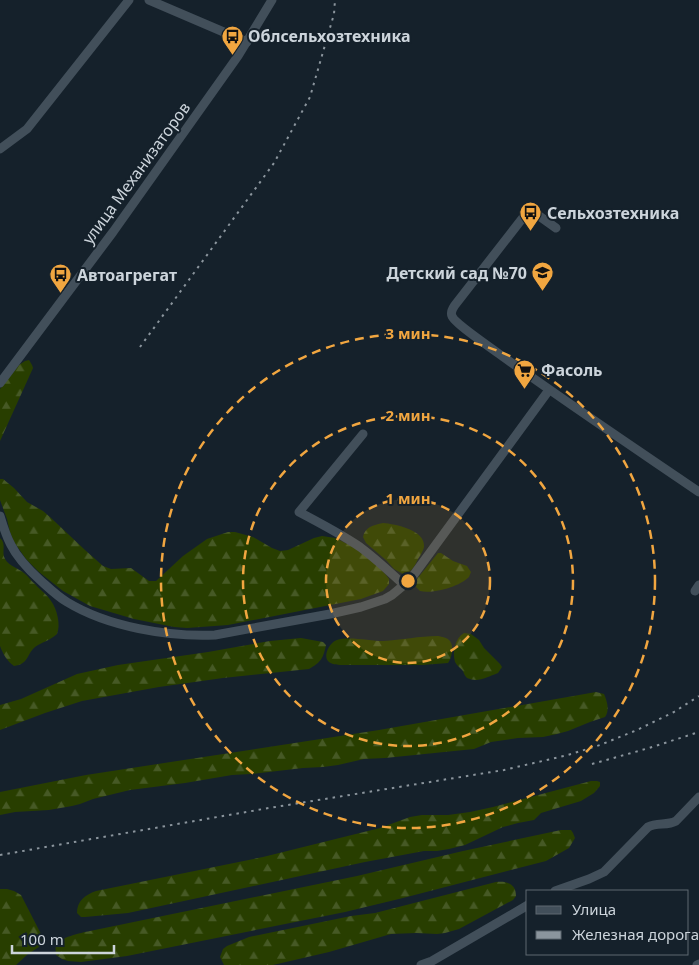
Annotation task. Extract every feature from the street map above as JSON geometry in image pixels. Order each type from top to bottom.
[{"type":"street","points":[[0,150],[27,129],[129,0]]},
{"type":"street","points":[[149,0],[247,42]]},
{"type":"street","name":"улица Механизаторов","points":[[0,383],[113,232],[238,56],[272,0]]},
{"type":"street","points":[[556,228],[532,211],[528,212],[455,305],[452,316],[478,339],[699,492]]},
{"type":"street","points":[[0,516],[11,545],[18,557],[52,591],[84,611],[101,618],[139,628],[201,636],[215,635],[361,607],[385,598],[398,591],[404,585],[550,390]]},
{"type":"street","points":[[363,434],[300,512],[359,546],[404,585]]},
{"type":"street","points":[[558,890],[604,872],[648,827],[653,824],[673,823],[699,797]]},
{"type":"street","points":[[421,965],[432,961],[526,906]]},
{"type":"green space","points":[[29,360],[33,368],[0,441],[0,389],[19,365]]},
{"type":"green space","points":[[0,479],[3,479],[14,488],[27,502],[43,511],[103,566],[111,569],[131,568],[149,581],[156,581],[183,556],[207,539],[228,532],[235,532],[253,537],[280,551],[288,550],[322,536],[335,538],[360,550],[386,575],[389,579],[389,584],[383,591],[361,599],[228,625],[187,628],[134,619],[90,606],[63,591],[26,559],[14,542],[10,532],[0,500]]},
{"type":"green space","points":[[383,523],[409,529],[420,536],[423,541],[422,553],[408,573],[403,574],[394,569],[366,543],[363,537],[370,527]]},
{"type":"green space","points":[[0,538],[3,543],[5,559],[22,571],[48,596],[58,617],[57,634],[35,647],[25,661],[14,666],[5,657],[0,646]]},
{"type":"green space","points":[[438,553],[467,566],[471,572],[469,577],[465,581],[446,589],[420,591],[416,587],[417,579]]},
{"type":"green space","points":[[464,633],[471,634],[479,640],[484,648],[500,664],[502,667],[498,673],[479,680],[466,677],[455,662],[454,654],[456,642]]},
{"type":"green space","points":[[444,637],[451,643],[452,652],[448,663],[422,665],[340,665],[329,662],[326,656],[332,643],[342,639],[383,641]]},
{"type":"green space","points":[[301,638],[323,642],[326,645],[321,660],[309,669],[159,687],[82,701],[0,730],[0,705],[21,699],[77,674],[118,665],[270,641]]},
{"type":"green space","points":[[596,692],[604,694],[608,708],[605,717],[568,731],[543,737],[491,742],[474,749],[364,759],[323,767],[232,775],[130,790],[72,806],[49,810],[0,815],[0,792],[86,775],[379,730]]},
{"type":"green space","points":[[591,781],[600,782],[600,786],[594,793],[581,801],[541,813],[534,820],[503,827],[465,845],[365,862],[128,913],[81,917],[77,913],[78,905],[82,899],[96,891],[263,857],[380,828],[410,817],[448,815],[493,807]]},
{"type":"green space","points":[[561,830],[571,830],[575,838],[569,848],[546,861],[403,898],[345,912],[127,956],[81,962],[68,961],[56,955],[56,947],[61,940],[81,933],[357,876]]},
{"type":"green space","points":[[496,882],[510,884],[514,888],[516,896],[513,900],[459,929],[445,933],[391,934],[329,952],[273,965],[224,965],[220,957],[223,949],[227,946],[249,937],[351,916],[375,913]]},
{"type":"green space","points":[[0,889],[14,891],[21,895],[41,934],[42,943],[39,947],[16,965],[0,965]]},
{"type":"railway","points":[[140,347],[274,163],[310,97],[334,14],[335,0]]},
{"type":"railway","points":[[0,855],[269,808],[504,770],[568,755],[600,745],[674,712],[699,696]]},
{"type":"railway","points":[[592,764],[699,732]]},
{"type":"place","name":"Облсельхозтехника","points":[[232,55]]},
{"type":"place","name":"Сельхозтехника","points":[[531,232]]},
{"type":"place","name":"Детский сад №70","points":[[543,292]]},
{"type":"place","name":"Автоагрегат","points":[[61,294]]},
{"type":"place","name":"Фасоль","points":[[525,389]]}]
